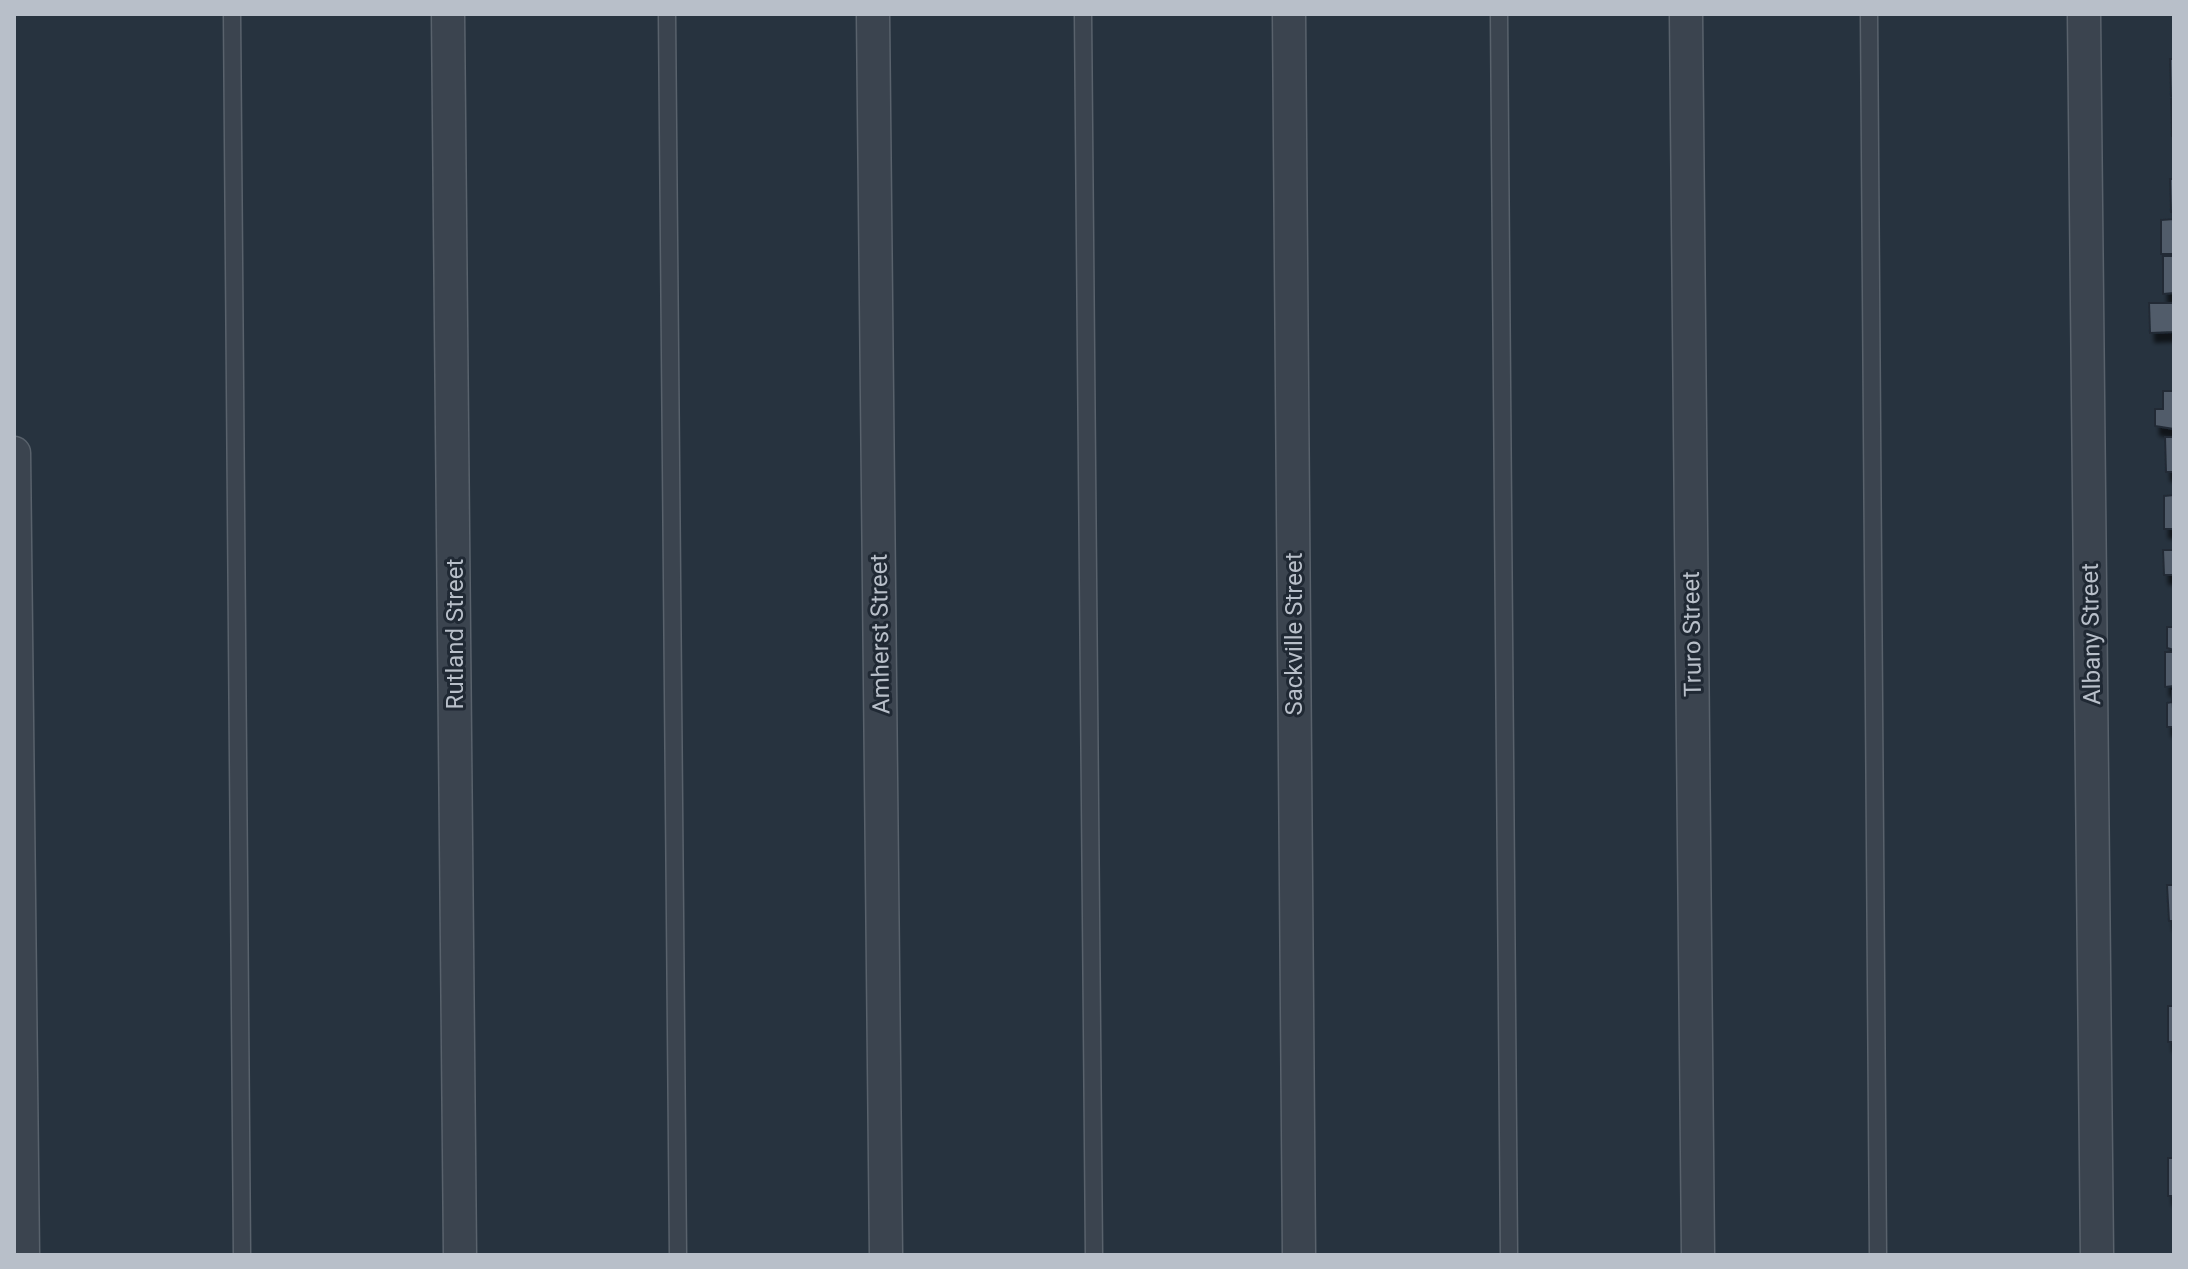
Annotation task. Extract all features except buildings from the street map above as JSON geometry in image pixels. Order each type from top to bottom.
[{"type":"street","name":"Rutland Street","points":[[448,14],[460,1255]]},
{"type":"street","name":"Amherst Street","points":[[873,14],[886,1255]]},
{"type":"street","name":"Sackville Street","points":[[1289,14],[1299,1255]]},
{"type":"street","name":"Truro Street","points":[[1686,14],[1698,1255]]},
{"type":"street","name":"Albany Street","points":[[2084,14],[2097,1255]]},
{"type":"street","points":[[14,453],[23,1255]]},
{"type":"lane","points":[[232,14],[242,1255]]},
{"type":"lane","points":[[667,14],[678,1255]]},
{"type":"lane","points":[[1083,14],[1094,1255]]},
{"type":"lane","points":[[1499,14],[1509,1255]]},
{"type":"lane","points":[[1869,14],[1878,1255]]}]
